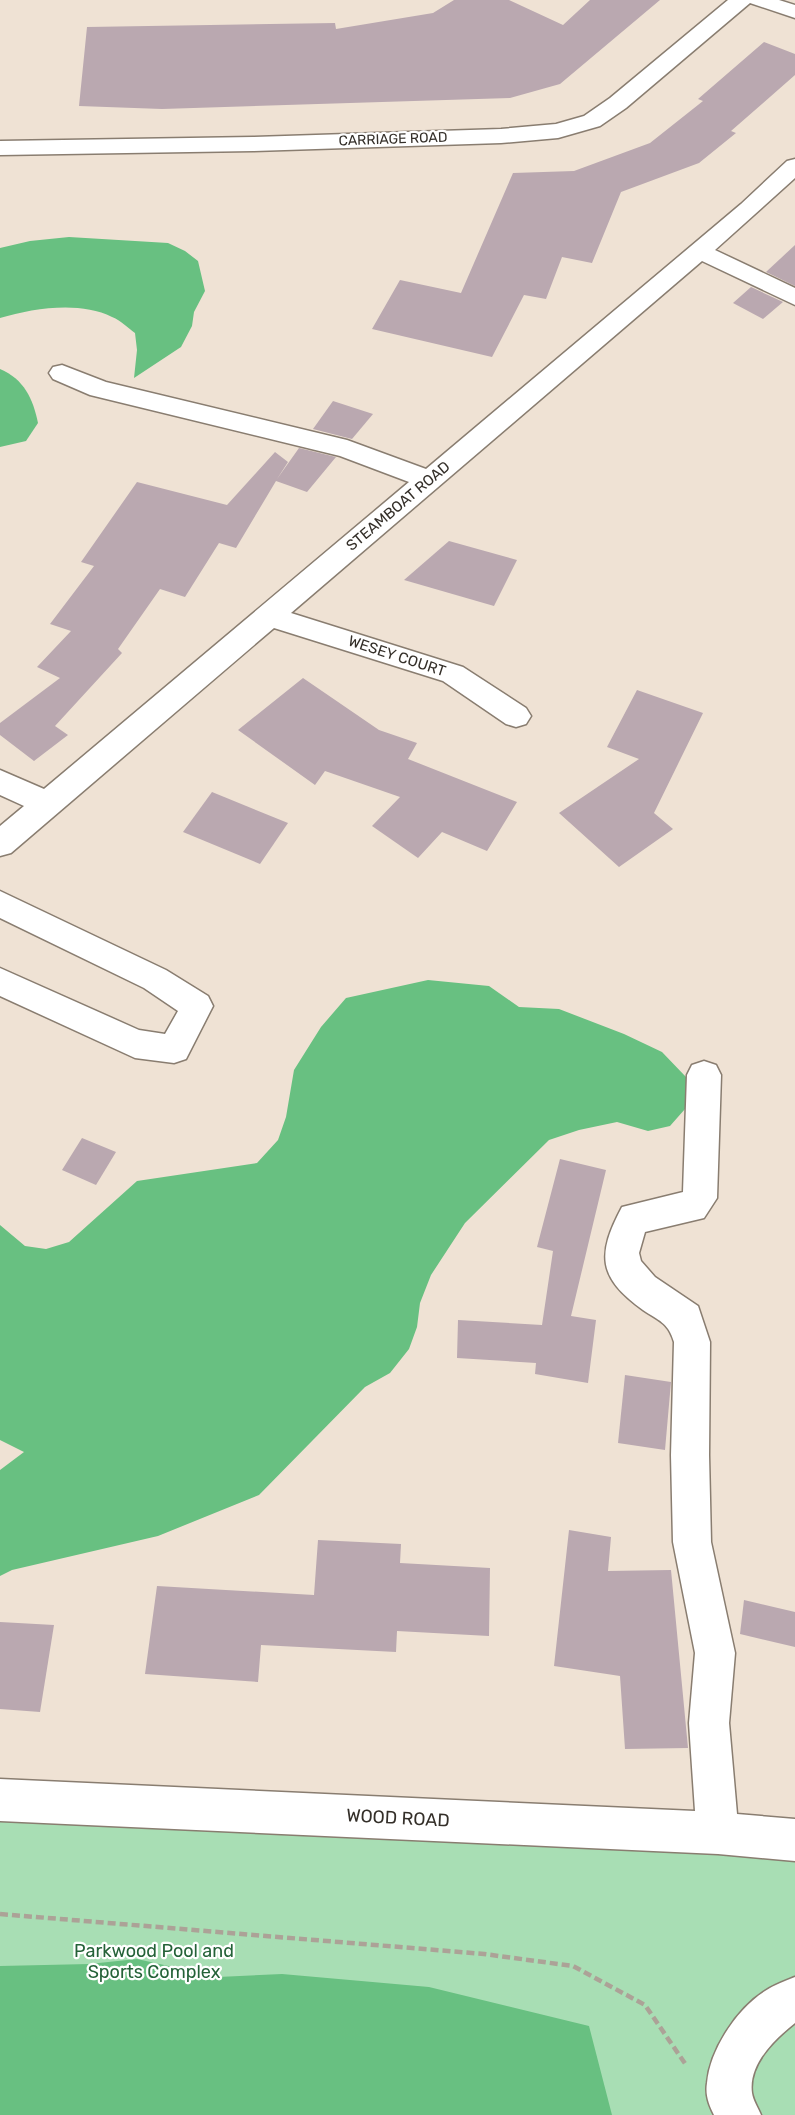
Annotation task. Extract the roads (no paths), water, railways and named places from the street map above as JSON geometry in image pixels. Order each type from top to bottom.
[{"type":"street","name":"CARRIAGE ROAD","points":[[0,148],[253,144],[501,136],[558,131],[591,121],[618,103],[741,0]]},
{"type":"street","points":[[758,0],[795,12]]},
{"type":"street","name":"STEAMBOAT ROAD","points":[[0,844],[699,251],[795,166]]},
{"type":"street","points":[[699,251],[795,297]]},
{"type":"street","points":[[62,373],[99,389],[347,449],[429,480]]},
{"type":"street","name":"WESEY COURT","points":[[269,616],[453,674],[516,716]]},
{"type":"street","points":[[0,782],[46,804]]},
{"type":"street","points":[[0,904],[155,979],[197,1006],[174,1049],[135,1044],[0,981]]},
{"type":"street","points":[[704,1075],[700,1198],[692,1207],[634,1218],[622,1236],[622,1258],[628,1277],[685,1318],[692,1342],[690,1455],[692,1542],[715,1653],[709,1723],[718,1833]]},
{"type":"street","name":"WOOD ROAD","points":[[0,1800],[718,1833],[795,1840]]},
{"type":"street","points":[[738,2115],[730,2101],[729,2086],[739,2052],[768,2016],[795,1999]]},
{"type":"park label","name":"Parkwood Pool and Sports Complex","points":[[154,1961]]}]
